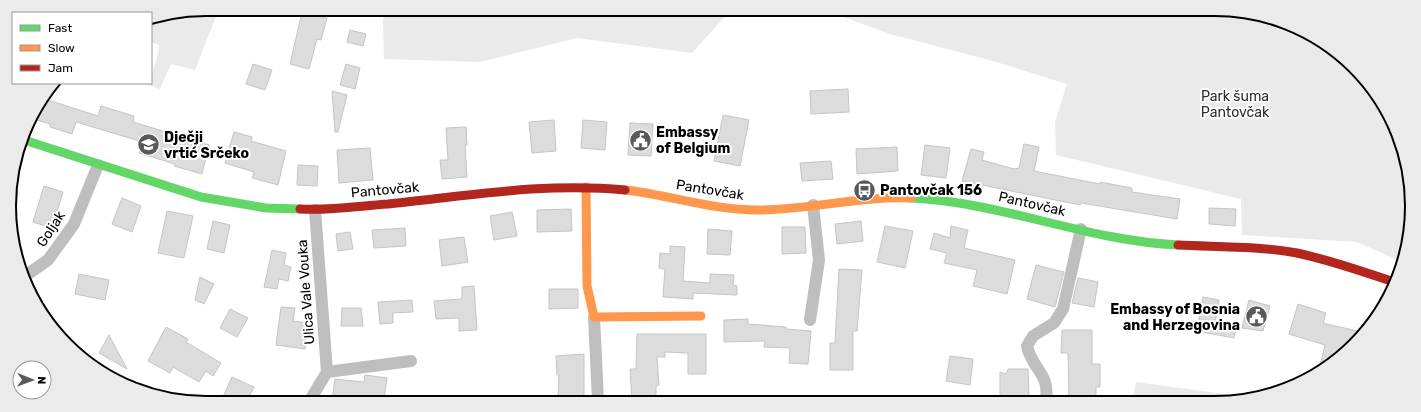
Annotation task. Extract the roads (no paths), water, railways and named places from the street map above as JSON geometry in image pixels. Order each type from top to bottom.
[{"type":"main road","name":"Pantovčak","points":[[27,141],[201,197],[247,206],[315,210],[545,188],[586,187],[634,191],[736,210],[766,210],[901,198],[945,200],[987,207],[1135,241],[1166,245],[1272,250],[1301,254],[1390,281]]},
{"type":"main road","points":[[586,187],[587,286],[594,317],[701,316]]},
{"type":"street","name":"Goljak","points":[[28,274],[48,260],[74,224],[98,165]]},
{"type":"street","points":[[810,320],[819,260],[813,205]]},
{"type":"street","name":"Ulica Vale Vouka","points":[[315,210],[327,372]]},
{"type":"street","points":[[1047,396],[1048,389],[1045,377],[1029,356],[1027,346],[1032,336],[1054,323],[1063,309],[1080,229]]},
{"type":"street","points":[[594,317],[598,396]]},
{"type":"street","points":[[312,396],[327,372],[411,361]]},
{"type":"place","name":"Embassy of Belgium","points":[[640,140]]},
{"type":"place","name":"Dječji vrtić Srčeko","points":[[148,145]]},
{"type":"place","name":"Pantovčak 156","points":[[864,190]]},
{"type":"place","name":"Embassy of Bosnia and Herzegovina","points":[[1256,317]]},
{"type":"park label","name":"Park šuma Pantovčak","points":[[1235,104]]}]
